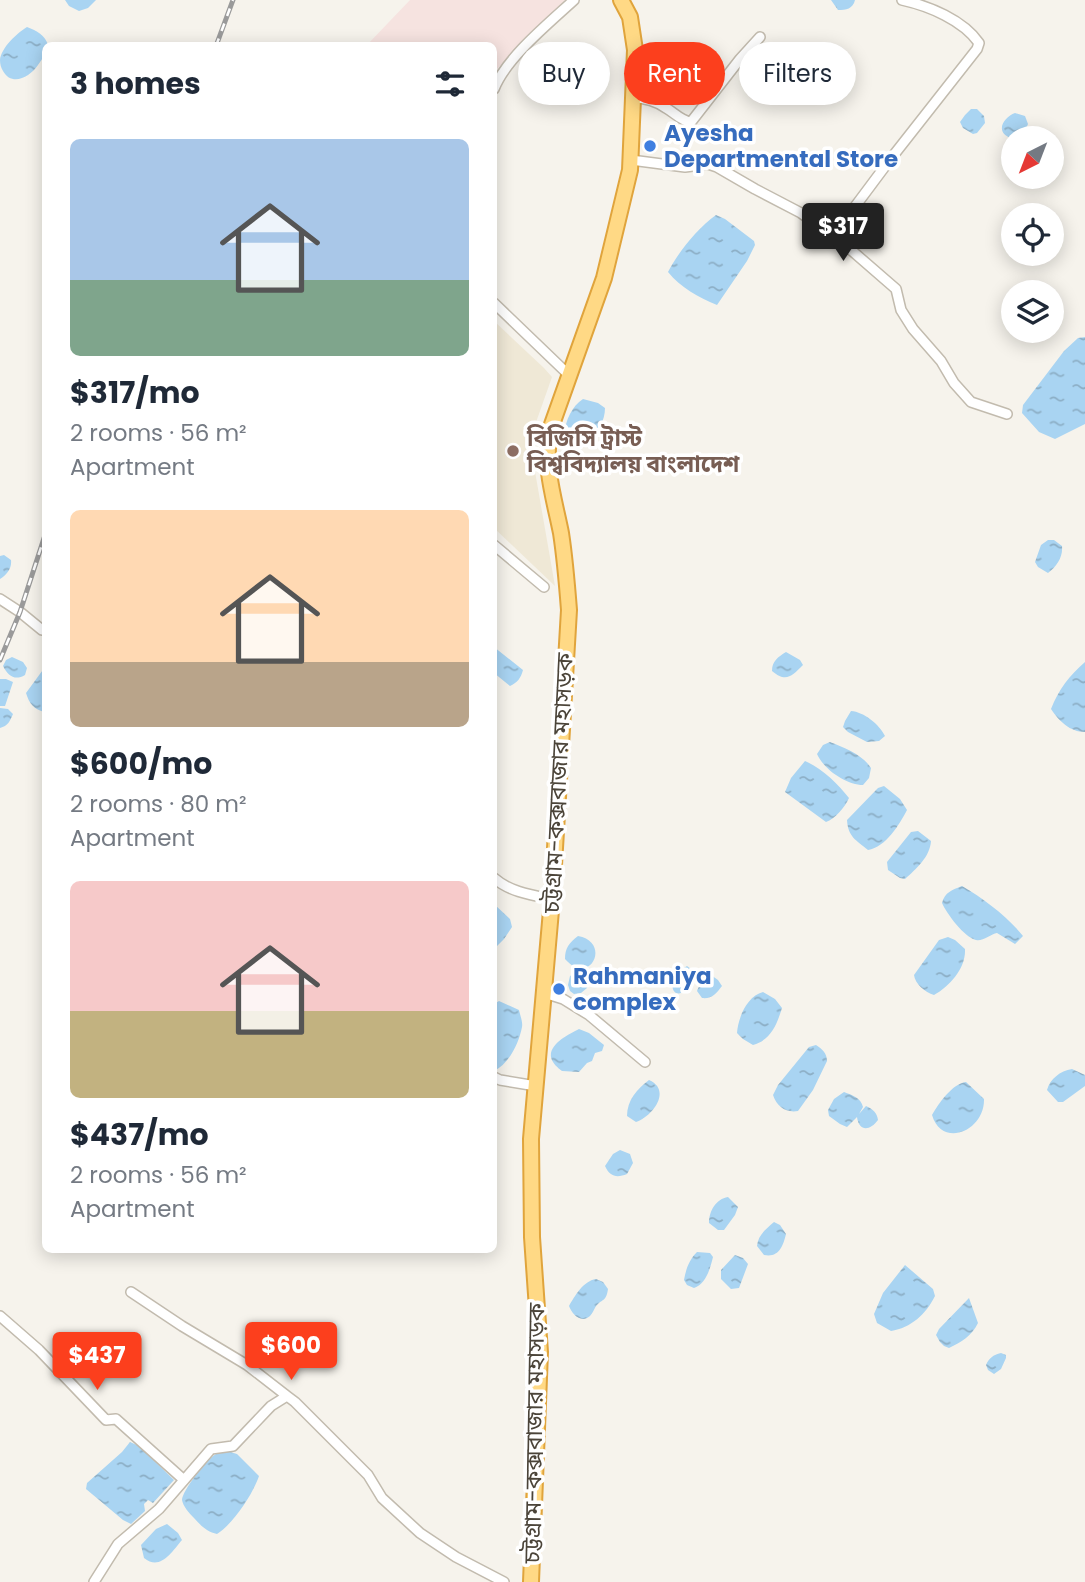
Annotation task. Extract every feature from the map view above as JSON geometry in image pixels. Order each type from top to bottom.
[{"type":"highway","name":"চট্টগ্রাম-কক্সবাজার মহাসড়ক","points":[[621,0],[630,17],[634,42]]},
{"type":"highway","name":"চট্টগ্রাম-কক্সবাজার মহাসড়ক","points":[[531,1582],[540,1352],[532,1213],[531,1139],[552,899],[569,610],[567,572],[548,474],[547,448],[550,430],[604,278],[630,170],[633,105]]},
{"type":"street","points":[[497,80],[526,46],[574,0]]},
{"type":"street","points":[[833,236],[979,43],[955,21],[920,4],[902,0]]},
{"type":"street","points":[[725,78],[760,37]]},
{"type":"street","points":[[662,105],[684,121],[691,122],[704,105]]},
{"type":"street","points":[[631,160],[685,167],[708,163],[801,213],[896,289],[901,310],[913,329],[942,360],[954,383],[971,402],[1007,414]]},
{"type":"street","points":[[497,306],[570,376]]},
{"type":"street","points":[[497,548],[544,587]]},
{"type":"street","points":[[0,599],[42,630]]},
{"type":"street","points":[[497,880],[523,894],[552,899]]},
{"type":"street","points":[[544,993],[564,999],[589,1015],[645,1062]]},
{"type":"street","points":[[497,1078],[536,1086]]},
{"type":"street","points":[[131,1292],[247,1364],[295,1402],[368,1475],[382,1498],[420,1533],[456,1557],[504,1582]]},
{"type":"street","points":[[0,1316],[38,1350],[106,1420],[116,1419],[184,1480]]},
{"type":"street","points":[[94,1582],[118,1544],[159,1509],[211,1449],[233,1446],[271,1406],[287,1396]]},
{"type":"shaded area","points":[[410,0],[565,0],[524,42],[518,42],[518,48],[497,69],[497,42],[370,42]]},
{"type":"shaded area","name":"বিজিসি ট্রাস্ট বিশ্ববিদ্যালয় বাংলাদেশ","points":[[497,324],[552,377],[534,428],[532,442],[555,586],[497,531]]},
{"type":"water","points":[[65,0],[96,0],[88,8],[79,11],[69,6]]},
{"type":"water","points":[[831,0],[855,0],[849,8],[838,10]]},
{"type":"water","points":[[27,27],[40,34],[46,42],[42,42],[42,59],[35,69],[16,79],[7,76],[0,61],[3,51]]},
{"type":"water","points":[[971,109],[977,109],[984,116],[985,123],[973,134],[963,128],[960,122]]},
{"type":"water","points":[[1015,113],[1025,116],[1027,126],[1002,126]]},
{"type":"water","points":[[716,215],[754,241],[755,245],[717,305],[690,292],[668,272],[689,241]]},
{"type":"water","points":[[1085,337],[1085,424],[1055,439],[1039,432],[1022,413],[1023,405],[1064,351],[1078,338]]},
{"type":"water","points":[[583,399],[598,403],[605,408],[605,413],[590,440],[579,441],[568,436],[565,428],[572,410]]},
{"type":"water","points":[[1048,540],[1054,540],[1062,546],[1062,554],[1048,573],[1035,562],[1041,545]]},
{"type":"water","points":[[4,555],[11,560],[11,566],[0,579],[0,556]]},
{"type":"water","points":[[497,649],[523,670],[518,680],[510,686],[497,675]]},
{"type":"water","points":[[786,652],[800,660],[803,665],[789,677],[781,677],[772,671],[773,665]]},
{"type":"water","points":[[12,657],[23,662],[27,668],[25,675],[15,677],[5,670],[3,666],[6,660]]},
{"type":"water","points":[[1085,662],[1085,732],[1065,725],[1051,709],[1065,683]]},
{"type":"water","points":[[42,671],[42,711],[32,706],[26,693]]},
{"type":"water","points":[[0,679],[13,682],[5,706],[0,706]]},
{"type":"water","points":[[0,708],[8,709],[13,714],[7,725],[0,728]]},
{"type":"water","points":[[851,711],[871,719],[885,736],[879,741],[867,742],[848,732],[843,727]]},
{"type":"water","points":[[830,742],[853,752],[868,763],[871,768],[869,778],[863,785],[843,779],[830,771],[820,760],[817,754],[823,745]]},
{"type":"water","points":[[805,761],[829,777],[849,798],[839,812],[826,822],[785,792],[791,778]]},
{"type":"water","points":[[884,786],[900,799],[907,810],[886,840],[868,850],[851,834],[847,820],[878,788]]},
{"type":"water","points":[[918,831],[931,841],[930,847],[922,862],[905,879],[900,878],[888,870],[887,862],[911,832]]},
{"type":"water","points":[[962,886],[995,908],[1023,936],[1015,944],[997,933],[978,940],[961,930],[942,903],[947,894]]},
{"type":"water","points":[[497,907],[510,919],[512,927],[497,946]]},
{"type":"water","points":[[578,936],[594,946],[595,954],[594,961],[582,968],[574,967],[565,959],[568,946]]},
{"type":"water","points":[[948,937],[965,949],[965,956],[956,976],[934,995],[916,982],[914,975],[939,940]]},
{"type":"water","points":[[687,966],[696,976],[685,991],[676,993],[672,987],[675,976]]},
{"type":"water","points":[[581,970],[592,977],[587,988],[574,994],[568,985],[570,976]]},
{"type":"water","points":[[711,975],[722,986],[714,995],[702,998],[697,991],[702,981]]},
{"type":"water","points":[[763,992],[775,999],[782,1008],[769,1035],[753,1045],[737,1033],[738,1027],[741,1014],[748,1003]]},
{"type":"water","points":[[497,1002],[519,1010],[522,1025],[512,1052],[497,1069]]},
{"type":"water","points":[[579,1029],[604,1045],[602,1051],[595,1053],[592,1061],[579,1072],[562,1071],[553,1061],[551,1052],[560,1040]]},
{"type":"water","points":[[816,1045],[824,1052],[827,1061],[813,1090],[798,1111],[782,1108],[773,1095],[778,1085],[809,1047]]},
{"type":"water","points":[[1072,1069],[1085,1075],[1085,1086],[1063,1102],[1058,1102],[1047,1090],[1048,1086],[1056,1076]]},
{"type":"water","points":[[649,1080],[656,1084],[659,1090],[658,1102],[654,1109],[636,1122],[627,1116],[629,1105],[637,1091]]},
{"type":"water","points":[[966,1082],[984,1099],[978,1120],[962,1132],[944,1131],[932,1115],[951,1090]]},
{"type":"water","points":[[844,1092],[860,1101],[863,1107],[859,1114],[866,1106],[871,1108],[877,1115],[875,1124],[868,1128],[862,1127],[857,1117],[847,1127],[829,1116],[828,1110],[834,1099]]},
{"type":"water","points":[[620,1150],[630,1154],[633,1163],[627,1174],[617,1176],[605,1166],[613,1154]]},
{"type":"water","points":[[728,1197],[738,1207],[724,1230],[718,1230],[709,1223],[710,1214],[717,1203]]},
{"type":"water","points":[[774,1222],[780,1225],[786,1234],[785,1238],[777,1253],[764,1255],[757,1246],[758,1242],[763,1232]]},
{"type":"water","points":[[697,1252],[710,1253],[713,1257],[704,1280],[694,1288],[684,1280],[688,1265]]},
{"type":"water","points":[[735,1255],[748,1264],[739,1288],[731,1289],[721,1279],[721,1270]]},
{"type":"water","points":[[905,1265],[933,1289],[935,1296],[917,1319],[905,1327],[891,1331],[877,1323],[874,1314],[883,1293]]},
{"type":"water","points":[[596,1279],[603,1282],[608,1289],[606,1296],[590,1316],[580,1318],[569,1306],[583,1286]]},
{"type":"water","points":[[969,1298],[978,1323],[973,1332],[962,1341],[949,1348],[944,1346],[936,1335],[939,1329]]},
{"type":"water","points":[[1001,1353],[1006,1355],[1006,1358],[1001,1369],[994,1374],[986,1365],[988,1360]]},
{"type":"water","points":[[130,1442],[139,1446],[174,1480],[153,1503],[148,1500],[144,1504],[145,1511],[131,1524],[86,1489],[87,1483]]},
{"type":"water","points":[[227,1451],[237,1454],[259,1476],[242,1508],[217,1534],[199,1523],[182,1500],[190,1483],[207,1462],[217,1453]]},
{"type":"water","points":[[167,1524],[182,1540],[165,1559],[155,1562],[144,1558],[141,1545],[156,1529]]},
{"type":"railway","points":[[217,42],[233,0]]},
{"type":"railway","points":[[0,660],[20,612],[42,544]]},
{"type":"place","name":"Ayesha Departmental Store","points":[[650,146]]},
{"type":"place","name":"বিজিসি ট্রাস্ট বিশ্ববিদ্যালয় বাংলাদেশ","points":[[513,451]]},
{"type":"place","name":"Rahmaniya complex","points":[[559,989]]}]
